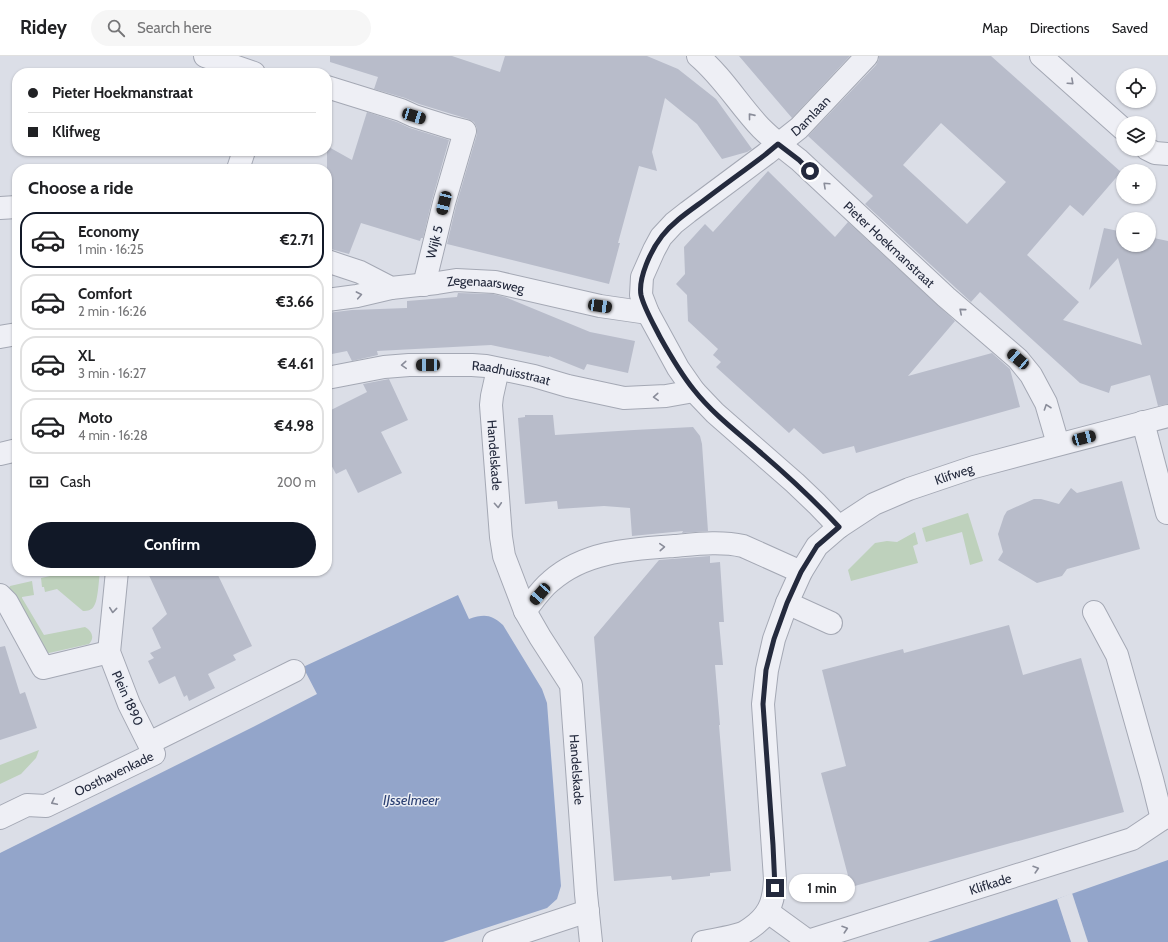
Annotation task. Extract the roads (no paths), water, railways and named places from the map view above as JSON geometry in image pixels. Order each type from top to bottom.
[{"type":"street","points":[[205,56],[240,68]]},
{"type":"street","name":"Pieter Hoekmanstraat","points":[[698,56],[731,91],[761,128],[778,144],[799,160],[946,297],[1018,359],[1031,375],[1046,403],[1058,444]]},
{"type":"street","name":"Damlaan","points":[[839,527],[795,483],[715,413],[694,390],[678,368],[648,313],[641,295],[642,277],[651,255],[661,237],[674,224],[799,128],[867,56]]},
{"type":"street","points":[[1042,56],[1116,123]]},
{"type":"street","name":"Wijk 5","points":[[332,89],[401,110],[414,116],[448,127],[465,131],[442,210],[424,285]]},
{"type":"street","points":[[1156,153],[1168,154]]},
{"type":"street","points":[[0,208],[12,207]]},
{"type":"street","points":[[332,263],[360,272],[391,288]]},
{"type":"street","name":"Zegenaarsweg","points":[[332,299],[357,296],[391,288],[456,280],[495,282],[600,306],[648,313]]},
{"type":"street","points":[[0,337],[12,335]]},
{"type":"street","name":"Raadhuisstraat","points":[[332,377],[384,367],[409,365],[472,365],[534,376],[568,386],[624,398],[666,396],[694,390]]},
{"type":"street","name":"Handelskade","points":[[498,369],[491,405],[499,526],[504,556],[525,611],[571,685],[591,942]]},
{"type":"street","name":"Klifweg","points":[[768,912],[772,903],[775,879],[763,704],[766,670],[774,639],[787,603],[801,572],[817,546],[839,527],[874,504],[909,489],[974,467],[1168,416]]},
{"type":"street","points":[[1143,422],[1167,513]]},
{"type":"street","points":[[0,454],[12,451]]},
{"type":"street","points":[[525,611],[558,575],[576,564],[594,557],[623,550],[716,543],[735,544],[744,546],[801,572]]},
{"type":"street","name":"Plein 1890","points":[[117,576],[109,652],[130,704],[149,743]]},
{"type":"street","points":[[0,595],[7,602],[43,668],[109,652]]},
{"type":"street","points":[[787,603],[831,623]]},
{"type":"street","points":[[1094,612],[1117,655],[1152,779],[1165,817]]},
{"type":"street","name":"Oosthavenkade","points":[[0,818],[27,805],[46,806],[154,754],[149,743],[294,672]]},
{"type":"street","name":"Klifkade","points":[[808,942],[1132,839],[1165,817]]},
{"type":"street","points":[[494,942],[588,911]]},
{"type":"street","points":[[703,942],[741,934],[755,925],[768,912],[808,942]]},
{"type":"water","name":"IJsselmeer","points":[[458,595],[469,619],[479,616],[487,616],[495,619],[503,625],[542,689],[547,703],[561,886],[557,899],[547,908],[443,942],[0,942],[0,853],[317,694],[303,667]]},
{"type":"water","points":[[1168,860],[1168,942],[928,942],[1057,899]]}]
